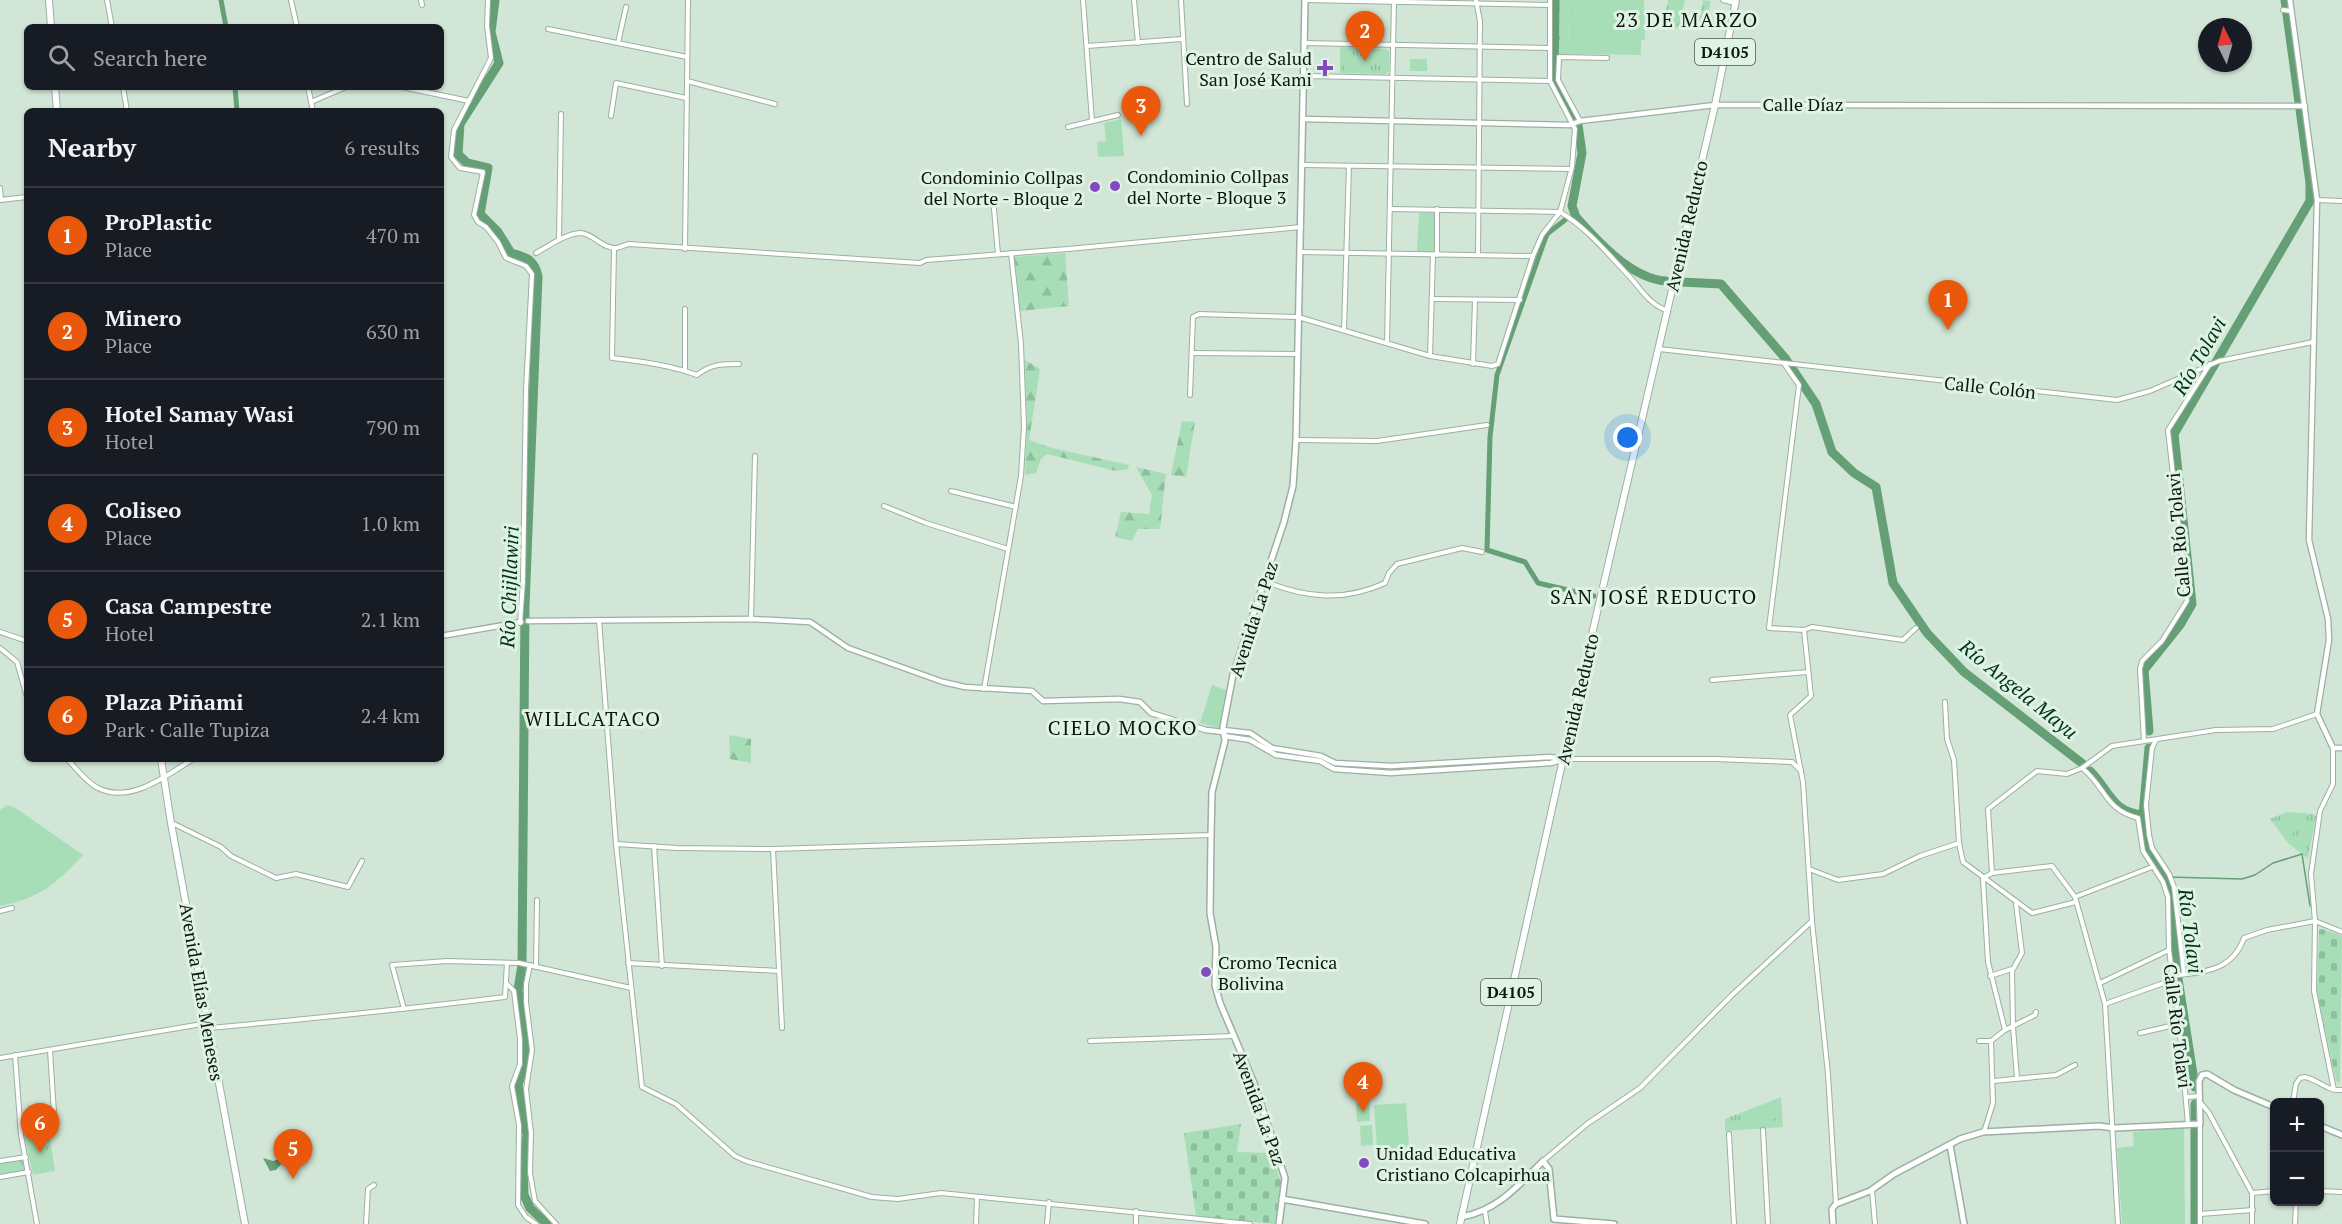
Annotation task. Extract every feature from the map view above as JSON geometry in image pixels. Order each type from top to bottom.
[{"type":"main road","points":[[49,0],[51,24]]},
{"type":"main road","name":"Avenida La Paz","points":[[1279,1224],[1285,1178],[1254,1083],[1233,1036],[1215,985],[1216,947],[1210,913],[1211,835],[1212,792],[1225,741],[1223,732],[1233,675],[1284,522],[1293,486],[1296,440],[1305,0]]},
{"type":"main road","name":"Avenida Reducto","points":[[1461,1220],[1563,759],[1715,105],[1736,1]]},
{"type":"main road","points":[[56,90],[57,108]]},
{"type":"main road","name":"Avenida Elías Meneses","points":[[161,762],[245,1224]]},
{"type":"main road","name":"Calle Río Tolavi","points":[[2200,1099],[2199,1081],[2202,1075],[2207,1074],[2235,1090],[2270,1105]]},
{"type":"main road","points":[[1833,1224],[1832,1209],[1836,1204],[1872,1190],[1894,1174],[1960,1139],[1983,1132],[2200,1124],[2200,1099]]},
{"type":"main road","points":[[2324,1128],[2342,1135]]},
{"type":"main road","points":[[1950,1145],[1964,1224]]},
{"type":"main road","points":[[1461,1220],[1502,1201],[1543,1161],[1549,1169],[1554,1221],[1614,1224]]},
{"type":"main road","points":[[1282,1199],[1425,1224]]},
{"type":"street","points":[[107,0],[111,24]]},
{"type":"street","points":[[291,0],[296,24]]},
{"type":"street","points":[[488,0],[487,26],[491,58],[454,130],[451,157],[460,168],[483,172],[474,215],[498,242],[506,258],[526,266],[532,274],[526,389],[523,580],[520,623]]},
{"type":"street","points":[[685,249],[688,0]]},
{"type":"street","points":[[1083,0],[1092,121]]},
{"type":"street","points":[[1134,0],[1137,42]]},
{"type":"street","points":[[1181,0],[1187,104]]},
{"type":"street","points":[[1190,395],[1193,317],[1199,314],[1298,318],[1344,329],[1430,356],[1492,366],[1498,363],[1542,235],[1560,212],[1572,169],[1575,129],[1550,81],[1550,3],[1305,0]]},
{"type":"street","points":[[1723,0],[1736,1]]},
{"type":"street","points":[[2290,0],[2301,106],[2317,200],[2309,540],[2328,619],[2330,640],[2317,714],[2334,748],[2333,784],[2320,811],[2314,849],[2312,874],[2315,921],[2314,991],[2334,1090]]},
{"type":"street","points":[[1387,342],[1394,1]]},
{"type":"street","points":[[1476,2],[1480,21],[1478,255]]},
{"type":"street","points":[[618,43],[626,7]]},
{"type":"street","points":[[2283,10],[2290,11]]},
{"type":"street","points":[[548,30],[687,57]]},
{"type":"street","points":[[1087,46],[1182,39]]},
{"type":"street","points":[[1304,43],[1550,48]]},
{"type":"street","points":[[1580,121],[1558,80],[1559,57],[1607,58]]},
{"type":"street","points":[[1267,81],[1304,78],[1391,78],[1550,81]]},
{"type":"street","points":[[687,81],[775,104]]},
{"type":"street","points":[[611,116],[616,83],[686,98]]},
{"type":"street","points":[[124,90],[126,108]]},
{"type":"street","points":[[309,90],[312,108]]},
{"type":"street","points":[[311,102],[339,90]]},
{"type":"street","points":[[415,90],[469,102]]},
{"type":"street","name":"Calle Díaz","points":[[1303,119],[1570,125],[1580,121],[1715,105],[2301,106]]},
{"type":"street","points":[[559,240],[561,114]]},
{"type":"street","points":[[1068,127],[1118,115]]},
{"type":"street","points":[[1302,165],[1572,169]]},
{"type":"street","points":[[1344,329],[1349,166]]},
{"type":"street","points":[[0,188],[1,200],[24,197]]},
{"type":"street","points":[[993,198],[998,254]]},
{"type":"street","points":[[2317,200],[2342,201]]},
{"type":"street","points":[[1391,209],[1560,212],[1572,219],[1647,298],[1657,307],[1666,310]]},
{"type":"street","points":[[1430,356],[1437,209]]},
{"type":"street","points":[[536,253],[559,240],[579,233],[590,235],[602,244],[614,248],[629,244],[920,263],[926,260],[1300,227]]},
{"type":"street","points":[[614,248],[612,358],[685,370],[697,375],[707,367],[718,364],[739,364]]},
{"type":"street","points":[[1300,252],[1533,256]]},
{"type":"street","points":[[984,689],[1021,476],[1024,426],[1022,344],[1011,253]]},
{"type":"street","points":[[1432,298],[1520,300]]},
{"type":"street","points":[[1473,364],[1475,300]]},
{"type":"street","points":[[685,309],[685,370]]},
{"type":"street","name":"Calle Colón","points":[[1658,349],[2117,400],[2150,391],[2211,363],[2313,342]]},
{"type":"street","points":[[1192,353],[1297,354]]},
{"type":"street","name":"Calle Río Tolavi","points":[[2144,741],[2140,669],[2142,661],[2162,641],[2187,601],[2168,430],[2211,363]]},
{"type":"street","points":[[1785,364],[1799,385],[1769,627],[1804,630],[1812,627],[1903,640],[1916,628]]},
{"type":"street","points":[[1296,440],[1377,441],[1487,425]]},
{"type":"street","points":[[751,619],[755,456]]},
{"type":"street","points":[[951,490],[1016,507]]},
{"type":"street","points":[[884,506],[926,523],[1008,549]]},
{"type":"street","points":[[1264,581],[1284,589],[1311,595],[1358,594],[1385,583],[1389,573],[1397,564],[1462,548],[1482,552]]},
{"type":"street","points":[[444,636],[528,621],[751,619],[810,622],[848,648],[943,682],[984,689],[1032,692],[1043,701],[1119,699],[1140,702],[1151,712],[1206,730],[1250,733],[1272,748],[1307,756],[1334,769],[1551,764],[1563,759],[1715,759],[1792,762],[1801,772]]},
{"type":"street","points":[[599,620],[616,844],[642,1087],[676,1104],[735,1156],[872,1197],[898,1199],[941,1193],[1049,1202],[1250,1224]]},
{"type":"street","points":[[1804,630],[1811,696],[1790,715],[1801,772],[1812,921],[1828,1074],[1836,1204]]},
{"type":"street","points":[[0,632],[24,640]]},
{"type":"street","points":[[0,648],[17,662],[24,686]]},
{"type":"street","points":[[1712,680],[1808,672]]},
{"type":"street","points":[[1945,702],[1947,739],[1954,760],[1959,843],[1963,862],[1983,878],[2032,913],[2076,899],[2152,867]]},
{"type":"street","points":[[1992,873],[1988,809],[2037,771],[2067,774],[2082,768],[2112,746],[2216,730],[2273,729],[2317,714]]},
{"type":"street","name":"Calle Río Tolavi","points":[[2156,740],[2152,748],[2146,805],[2149,835],[2152,848],[2169,874],[2174,887],[2184,974]]},
{"type":"street","points":[[2334,748],[2342,747]]},
{"type":"street","points":[[70,762],[96,788],[118,794],[131,792],[163,778],[188,762]]},
{"type":"street","name":"Calle Río Tolavi","points":[[2082,768],[2090,774],[2117,810],[2138,818],[2143,851],[2163,882],[2168,897],[2169,950],[2187,1097],[2188,1124]]},
{"type":"street","points":[[171,823],[221,847],[231,856],[276,879],[296,874],[348,887],[363,861]]},
{"type":"street","points":[[616,844],[772,849],[1211,835]]},
{"type":"street","points":[[1809,868],[1838,880],[1883,874],[1920,856],[1959,843]]},
{"type":"street","points":[[654,846],[662,966]]},
{"type":"street","points":[[772,849],[782,1028]]},
{"type":"street","points":[[1983,878],[1992,873],[2052,866],[2076,899],[2105,1004],[2118,1224],[2112,1224]]},
{"type":"street","points":[[1983,878],[1990,976],[2005,1030]]},
{"type":"street","points":[[536,968],[537,900]]},
{"type":"street","points":[[2016,903],[2022,953],[2013,969],[2013,1027],[2017,1078]]},
{"type":"street","points":[[0,911],[12,908]]},
{"type":"street","points":[[1543,1161],[1587,1124],[1640,1088],[1732,994],[1812,921]]},
{"type":"street","points":[[2105,1004],[2184,974],[2216,969],[2240,950],[2244,938],[2267,930],[2315,921],[2342,932]]},
{"type":"street","points":[[2100,983],[2169,950]]},
{"type":"street","points":[[404,1009],[392,965],[447,961],[519,963],[631,988]]},
{"type":"street","points":[[0,1058],[209,1025],[404,1009],[505,996],[507,963]]},
{"type":"street","points":[[628,963],[779,971]]},
{"type":"street","points":[[528,965],[526,1002],[532,1050],[526,1089],[531,1133],[530,1180],[536,1201],[556,1224]]},
{"type":"street","points":[[1990,976],[2013,969]]},
{"type":"street","points":[[506,983],[514,991],[520,1039],[520,1064],[512,1086],[519,1125],[518,1205],[526,1218],[536,1224]]},
{"type":"street","points":[[1979,1041],[1991,1041],[2005,1030],[2035,1015],[2036,1012]]},
{"type":"street","points":[[2140,1033],[2179,1024]]},
{"type":"street","points":[[1090,1041],[1233,1036]]},
{"type":"street","points":[[1983,1132],[1993,1103],[1991,1041]]},
{"type":"street","points":[[50,1050],[55,1129]]},
{"type":"street","points":[[15,1055],[21,1135],[37,1224]]},
{"type":"street","points":[[1994,1081],[2056,1075],[2075,1065]]},
{"type":"street","points":[[2294,1098],[2296,1084],[2300,1078],[2311,1078],[2334,1090],[2342,1090]]},
{"type":"street","points":[[2187,1097],[2200,1099],[2252,1193],[2252,1224]]},
{"type":"street","points":[[2200,1124],[2200,1224]]},
{"type":"street","points":[[1763,1130],[1768,1224]]},
{"type":"street","points":[[1729,1134],[1734,1224]]},
{"type":"street","points":[[0,1161],[26,1157]]},
{"type":"street","points":[[0,1177],[29,1172]]},
{"type":"street","points":[[366,1224],[368,1189],[374,1185]]},
{"type":"street","points":[[1872,1190],[1875,1224]]},
{"type":"street","points":[[2252,1193],[2270,1191]]},
{"type":"street","points":[[2324,1191],[2342,1192]]},
{"type":"street","points":[[976,1224],[978,1197]]},
{"type":"street","points":[[1047,1224],[1049,1202]]},
{"type":"street","points":[[2295,1224],[2296,1206]]},
{"type":"street","points":[[1485,1210],[1486,1224]]},
{"type":"street","points":[[2200,1214],[2253,1210]]},
{"type":"street","points":[[1136,1211],[1136,1224]]},
{"type":"green space","points":[[1552,0],[1569,0],[1568,54],[1558,56],[1556,60],[1551,61]]},
{"type":"green space","points":[[1569,0],[1644,0],[1645,39],[1641,41],[1641,55],[1568,54]]},
{"type":"green space","points":[[1668,0],[1685,0],[1682,13],[1700,16],[1703,0],[1711,1],[1708,16],[1688,26],[1662,31]]},
{"type":"green space","points":[[1670,1],[1682,4],[1678,24],[1666,22]]},
{"type":"green space","points":[[1340,47],[1386,49],[1389,52],[1389,72],[1385,74],[1340,73]]},
{"type":"green space","points":[[1410,59],[1427,59],[1427,71],[1410,71]]},
{"type":"green space","points":[[1121,119],[1124,156],[1098,157],[1097,142],[1106,141],[1104,123]]},
{"type":"green space","points":[[1419,213],[1435,213],[1434,252],[1417,251]]},
{"type":"green space","points":[[1065,253],[1069,306],[1020,311],[1013,257]]},
{"type":"green space","points":[[1025,360],[1040,369],[1029,440],[1052,448],[1129,465],[1128,469],[1116,471],[1047,454],[1041,459],[1036,473],[1025,475],[1027,423]]},
{"type":"green space","points":[[1182,421],[1195,422],[1186,477],[1171,475]]},
{"type":"green space","points":[[1136,467],[1166,474],[1160,529],[1138,529],[1132,541],[1115,537],[1121,512],[1149,514],[1152,495]]},
{"type":"green space","points":[[1212,685],[1226,690],[1219,728],[1200,723]]},
{"type":"green space","points":[[1212,699],[1221,701],[1216,719],[1207,717]]},
{"type":"green space","points":[[729,735],[751,739],[751,763],[730,759]]},
{"type":"green space","points":[[7,805],[14,807],[83,855],[55,882],[37,894],[0,906],[0,810]]},
{"type":"green space","points":[[2287,812],[2316,816],[2308,859],[2288,843],[2270,819]]},
{"type":"green space","points":[[2296,812],[2305,824],[2288,837],[2279,825]]},
{"type":"green space","points":[[2319,930],[2342,936],[2340,1083],[2336,1081],[2317,992]]},
{"type":"green space","points":[[1781,1097],[1783,1127],[1725,1131],[1725,1119]]},
{"type":"green space","points":[[1369,1102],[1370,1121],[1357,1122],[1356,1103]]},
{"type":"green space","points":[[1406,1103],[1410,1161],[1378,1163],[1374,1105]]},
{"type":"green space","points":[[1773,1104],[1778,1117],[1758,1125],[1753,1112]]},
{"type":"green space","points":[[1241,1124],[1237,1152],[1271,1153],[1281,1182],[1275,1224],[1196,1216],[1184,1133]]},
{"type":"green space","points":[[1372,1125],[1373,1145],[1361,1146],[1360,1126]]},
{"type":"green space","points":[[2184,1128],[2185,1224],[2122,1224],[2117,1148],[2134,1146],[2133,1132]]},
{"type":"green space","points":[[49,1131],[55,1171],[33,1175],[24,1134]]},
{"type":"green space","points":[[44,1135],[48,1156],[34,1158],[30,1137]]},
{"type":"green space","points":[[22,1160],[24,1171],[0,1175],[0,1163]]},
{"type":"water","points":[[263,1158],[273,1161],[283,1158],[284,1161],[276,1170],[270,1171]]},
{"type":"waterway","points":[[221,0],[225,24]]},
{"type":"waterway","name":"Río Chijllawiri","points":[[495,0],[491,32],[499,63],[460,124],[458,154],[467,163],[488,168],[480,214],[498,232],[511,253],[532,262],[538,276],[525,606],[522,965],[518,990],[527,1055],[518,1085],[527,1135],[523,1165],[524,1195],[530,1208],[547,1224]]},
{"type":"waterway","name":"Río Angela Mayu","points":[[1555,0],[1554,80],[1574,118]]},
{"type":"waterway","name":"Río Tolavi","points":[[2149,731],[2144,670],[2180,625],[2192,604],[2174,434],[2310,201],[2310,183],[2285,0]]},
{"type":"waterway","points":[[235,90],[237,108]]},
{"type":"waterway","name":"Río Angela Mayu","points":[[1578,125],[1582,153],[1572,206],[1576,217],[1616,258],[1641,274],[1666,281]]},
{"type":"waterway","points":[[1565,220],[1547,234],[1497,375],[1490,437],[1487,550],[1525,562],[1538,583],[1594,596]]},
{"type":"waterway","name":"Río Angela Mayu","points":[[1681,282],[1721,284],[1785,358],[1816,404],[1832,452],[1854,473],[1876,487],[1893,583],[1927,633],[1964,672],[2083,764]]},
{"type":"waterway","name":"Río Tolavi","points":[[2149,748],[2143,815],[2146,838],[2150,850],[2168,877],[2172,892],[2178,979],[2195,1087]]},
{"type":"waterway","name":"Río Angela Mayu","points":[[2090,771],[2117,805],[2124,810],[2143,815]]},
{"type":"waterway","points":[[2168,877],[2242,879],[2255,875],[2273,863],[2302,854],[2310,906]]},
{"type":"waterway","name":"Río Tolavi","points":[[2195,1104],[2195,1224]]},
{"type":"place","name":"Minero","points":[[1365,61]]},
{"type":"place","name":"Centro de Salud San José Kami","points":[[1325,68]]},
{"type":"place","name":"Hotel Samay Wasi","points":[[1141,136]]},
{"type":"place","name":"Condominio Collpas del Norte - Bloque 3","points":[[1115,186]]},
{"type":"place","name":"Condominio Collpas del Norte - Bloque 2","points":[[1095,187]]},
{"type":"place","name":"ProPlastic","points":[[1948,330]]},
{"type":"place","name":"Cromo Tecnica Bolivina","points":[[1206,972]]},
{"type":"place","name":"Coliseo","points":[[1363,1112]]},
{"type":"place","name":"Plaza Piñami","points":[[40,1153]]},
{"type":"place","name":"Unidad Educativa Cristiano Colcapirhua","points":[[1364,1163]]},
{"type":"place","name":"Casa Campestre","points":[[293,1179]]},
{"type":"district","name":"23 DE MARZO","points":[[1687,19]]},
{"type":"district","name":"SAN JOSÉ REDUCTO","points":[[1654,596]]},
{"type":"district","name":"WILLCATACO","points":[[593,718]]},
{"type":"district","name":"CIELO MOCKO","points":[[1123,727]]}]
